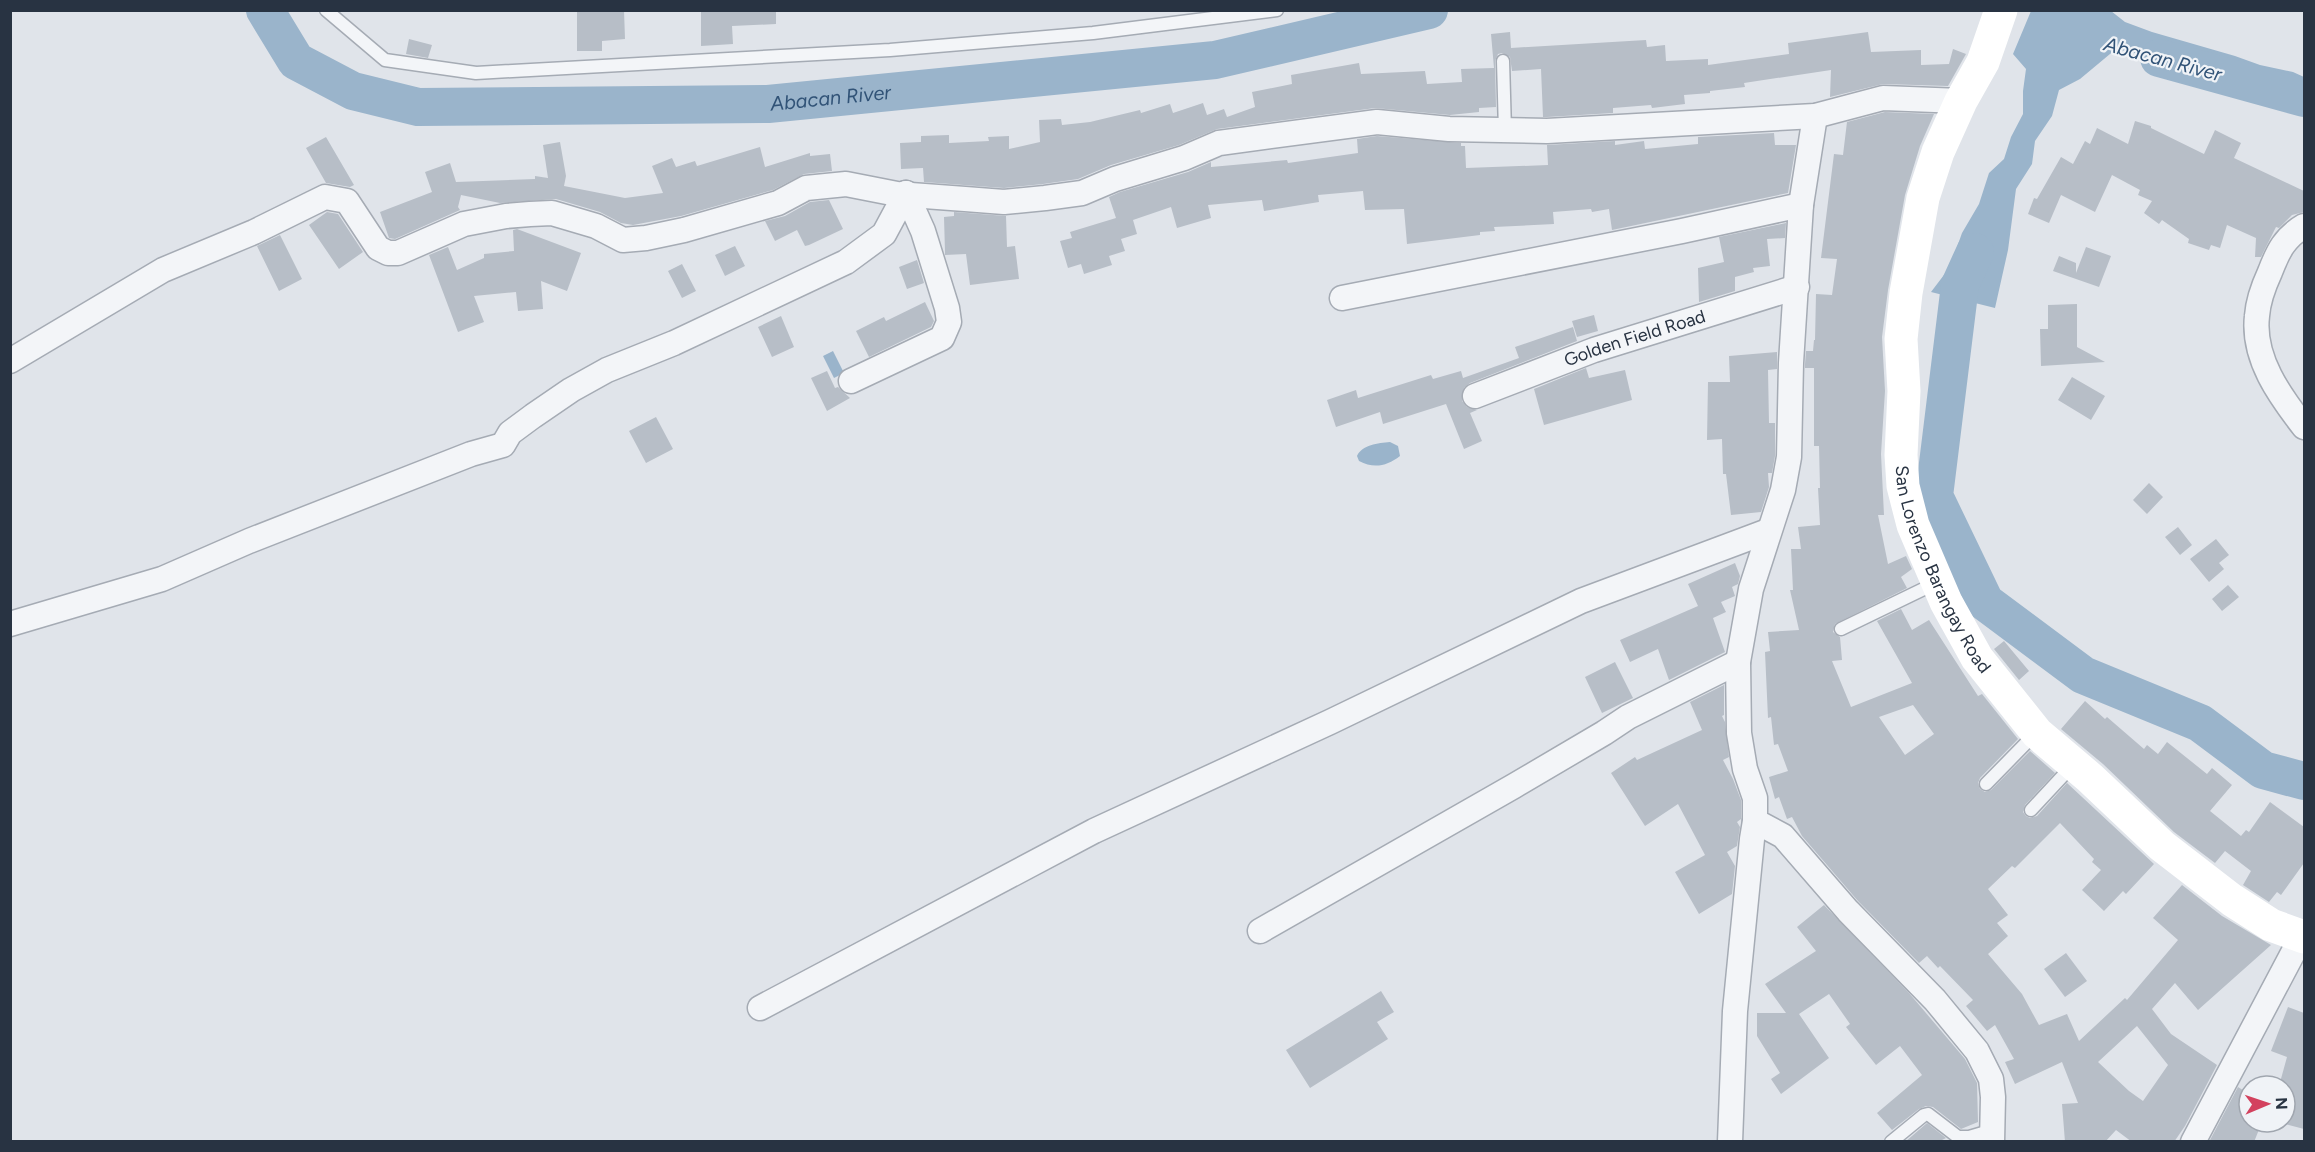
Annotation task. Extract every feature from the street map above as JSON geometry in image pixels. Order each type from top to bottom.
[{"type":"street","name":"San Lorenzo Barangay Road","points":[[2001,10],[1983,62],[1961,101],[1938,152],[1923,198],[1906,293],[1901,339],[1904,391],[1901,455],[1903,486],[1913,525],[1937,582],[1977,658],[2037,733],[2162,846],[2232,900],[2271,926],[2303,937]]},
{"type":"street","points":[[10,361],[163,270],[254,232],[325,197],[347,201],[378,248],[388,253],[398,253],[464,224],[506,216],[552,213],[596,226],[623,240],[684,230],[778,203],[806,188],[846,184],[897,194],[1004,201],[1082,193],[1184,158],[1219,143],[1377,122],[1449,129],[1547,131],[1815,116],[1883,98],[1961,101]]},
{"type":"street","points":[[1730,1142],[1735,1011],[1755,821],[1755,798],[1745,769],[1739,733],[1738,662],[1751,589],[1782,490],[1789,457],[1791,363],[1801,205],[1815,116]]},
{"type":"street","points":[[851,381],[942,338],[949,322],[947,308],[923,231],[906,193]]},
{"type":"street","points":[[10,624],[162,579],[249,541],[471,454],[503,445],[510,433],[533,416],[571,390],[607,370],[674,343],[846,262],[884,234],[906,193]]},
{"type":"street","points":[[1342,297],[1682,231],[1801,205]]},
{"type":"street","points":[[2304,226],[2291,233],[2280,248],[2266,282],[2257,315],[2258,339],[2267,369],[2278,393],[2304,427]]},
{"type":"street","name":"Golden Field Road","points":[[1475,396],[1594,350],[1797,287]]},
{"type":"street","points":[[760,1008],[1105,826],[1330,722],[1581,601],[1768,531]]},
{"type":"street","points":[[1260,931],[1544,768],[1628,717],[1738,662]]},
{"type":"street","points":[[1755,821],[1783,836],[1848,911],[1935,1000],[1977,1051],[1991,1079],[1992,1136]]},
{"type":"street","points":[[2193,1142],[2303,937]]},
{"type":"lane","points":[[326,10],[385,60],[476,73],[890,50],[1093,33],[1277,10]]},
{"type":"lane","points":[[1503,61],[1505,131]]},
{"type":"lane","points":[[1841,629],[1937,582]]},
{"type":"lane","points":[[1986,784],[2037,733]]},
{"type":"lane","points":[[2031,810],[2073,764]]},
{"type":"lane","points":[[1891,1142],[1928,1114],[1958,1137],[1992,1136]]},
{"type":"water","points":[[2031,11],[2111,11],[2125,22],[2152,32],[2260,65],[2293,72],[2304,77],[2304,103],[2232,75],[2181,68],[2144,55],[2116,49],[2080,79],[2059,90],[2052,116],[2035,141],[2032,164],[2016,189],[2008,250],[1995,308],[1931,292],[1950,267],[1962,233],[1979,204],[1989,173],[2004,159],[2011,137],[2023,114],[2026,69],[2013,54]]},
{"type":"water","points":[[833,351],[844,373],[834,378],[823,356]]},
{"type":"water","points":[[1390,442],[1398,446],[1400,456],[1385,464],[1375,466],[1359,461],[1357,456],[1359,452],[1366,447]]},
{"type":"building","points":[[577,10],[624,10],[625,39],[602,41],[602,51],[577,51]]},
{"type":"building","points":[[701,10],[776,10],[776,24],[732,26],[733,44],[701,46]]},
{"type":"building","points":[[1510,32],[1511,48],[1646,40],[1647,47],[1665,45],[1666,61],[1708,59],[1708,65],[1789,54],[1788,43],[1868,32],[1871,52],[1921,50],[1921,65],[1949,64],[1953,49],[1966,54],[1948,86],[1883,84],[1830,97],[1831,70],[1744,83],[1745,87],[1710,91],[1710,93],[1684,95],[1685,104],[1652,108],[1651,105],[1613,108],[1613,113],[1543,117],[1541,69],[1512,71],[1510,57],[1502,53],[1498,54],[1495,61],[1496,107],[1479,108],[1479,112],[1450,115],[1375,108],[1217,129],[1179,145],[1111,165],[1078,179],[1004,188],[924,182],[923,168],[901,169],[900,143],[921,142],[921,136],[949,135],[949,143],[989,141],[988,137],[1009,136],[1009,149],[1040,142],[1039,120],[1061,119],[1062,125],[1090,122],[1140,110],[1141,113],[1170,104],[1173,113],[1203,103],[1207,115],[1224,109],[1227,117],[1255,107],[1252,92],[1292,84],[1291,75],[1359,63],[1361,74],[1425,71],[1427,84],[1462,82],[1461,69],[1494,68],[1491,34]]},
{"type":"building","points":[[409,39],[432,45],[428,58],[406,54]]},
{"type":"building","points":[[1885,112],[1934,114],[1920,146],[1905,195],[1882,337],[1885,391],[1881,454],[1884,515],[1878,515],[1888,564],[1906,556],[1912,569],[1901,577],[1907,588],[1835,624],[1833,632],[1840,637],[1842,660],[1832,661],[1851,707],[1912,683],[1877,621],[1901,609],[1912,630],[1929,620],[1978,696],[1982,694],[2018,739],[1980,778],[1978,783],[1980,789],[1985,792],[1991,790],[2030,751],[2055,773],[2025,805],[2023,812],[2026,816],[2030,818],[2037,816],[2067,783],[2154,864],[2126,894],[2123,891],[2104,911],[2082,890],[2101,870],[2092,862],[2094,859],[2060,823],[2015,868],[2012,866],[1988,889],[2008,915],[1997,923],[2008,936],[1988,954],[2022,994],[2039,1025],[2067,1014],[2079,1041],[2125,998],[2127,1000],[2178,940],[2153,918],[2182,885],[2222,916],[2271,945],[2198,1010],[2175,983],[2152,1009],[2171,1034],[2217,1065],[2185,1126],[2174,1142],[2132,1142],[2116,1130],[2105,1142],[2065,1142],[2062,1104],[2078,1103],[2062,1062],[2015,1084],[2005,1062],[2014,1059],[1995,1025],[1987,1031],[1966,1006],[1973,1000],[1940,966],[1938,968],[1927,956],[1919,963],[1858,901],[1802,836],[1792,817],[1787,819],[1779,797],[1775,799],[1769,777],[1788,771],[1778,744],[1774,745],[1771,717],[1768,718],[1765,652],[1770,651],[1768,632],[1799,630],[1790,590],[1793,590],[1791,549],[1801,549],[1798,527],[1820,525],[1819,446],[1814,446],[1814,368],[1805,368],[1805,364],[1806,351],[1813,351],[1815,340],[1816,294],[1832,295],[1837,259],[1821,258],[1834,154],[1843,155],[1847,122]],"holes":[[[1913,705],[1934,734],[1905,755],[1879,717]],[[2137,1026],[2168,1065],[2143,1101],[2098,1062]]]},
{"type":"building","points":[[2135,121],[2151,126],[2204,154],[2215,130],[2241,143],[2234,158],[2304,191],[2304,212],[2292,215],[2279,228],[2276,227],[2261,257],[2255,257],[2256,238],[2227,225],[2220,248],[2211,245],[2209,250],[2188,243],[2189,239],[2162,220],[2159,224],[2144,213],[2152,201],[2138,195],[2140,190],[2112,175],[2095,212],[2061,195],[2049,223],[2028,214],[2034,198],[2037,199],[2061,157],[2073,164],[2085,141],[2090,144],[2097,128],[2128,144]]},
{"type":"building","points":[[1774,133],[1775,145],[1796,145],[1788,193],[1612,230],[1609,209],[1592,212],[1591,209],[1553,212],[1554,224],[1494,227],[1495,231],[1480,232],[1480,235],[1407,244],[1404,209],[1365,210],[1363,191],[1318,195],[1319,202],[1264,211],[1262,200],[1208,205],[1211,218],[1177,228],[1171,207],[1133,220],[1137,234],[1121,239],[1125,251],[1109,256],[1112,265],[1084,274],[1081,264],[1068,268],[1060,241],[1072,238],[1070,232],[1116,218],[1109,197],[1120,192],[1188,172],[1211,162],[1211,167],[1287,160],[1288,163],[1358,153],[1357,139],[1377,136],[1461,143],[1461,146],[1465,146],[1466,168],[1548,165],[1547,145],[1615,141],[1615,145],[1644,141],[1645,149],[1698,144],[1698,137]]},
{"type":"building","points":[[326,137],[354,185],[350,187],[326,183],[306,148]]},
{"type":"building","points":[[560,142],[566,176],[564,186],[625,198],[663,193],[652,166],[672,158],[676,167],[695,161],[697,166],[760,147],[765,167],[810,153],[810,156],[830,154],[832,171],[804,174],[773,190],[681,216],[633,225],[621,223],[600,212],[556,199],[500,203],[461,195],[458,207],[460,210],[395,239],[389,238],[380,212],[432,192],[425,172],[450,163],[456,182],[535,179],[535,176],[548,178],[543,145]]},
{"type":"building","points":[[829,200],[843,229],[805,246],[797,230],[775,241],[765,221],[785,216],[810,202]]},
{"type":"building","points":[[327,212],[338,214],[363,252],[339,269],[309,225]]},
{"type":"building","points":[[954,212],[1006,216],[1007,247],[1015,246],[1019,279],[970,285],[966,254],[945,255],[944,217],[954,216]]},
{"type":"building","points":[[1786,223],[1785,238],[1767,239],[1770,266],[1753,268],[1754,272],[1735,277],[1735,291],[1699,302],[1698,268],[1724,262],[1719,237]]},
{"type":"building","points":[[517,229],[581,253],[567,291],[541,281],[543,309],[518,311],[516,292],[474,296],[484,322],[458,332],[429,255],[448,247],[457,270],[484,258],[484,254],[514,251],[513,230]]},
{"type":"building","points":[[280,235],[302,279],[279,291],[257,246]]},
{"type":"building","points":[[735,246],[745,266],[725,276],[715,255]]},
{"type":"building","points":[[2086,247],[2111,256],[2099,287],[2053,271],[2059,256],[2076,263],[2076,273]]},
{"type":"building","points":[[917,260],[924,283],[907,289],[899,267]]},
{"type":"building","points":[[682,264],[696,291],[682,298],[668,271]]},
{"type":"building","points":[[925,302],[934,321],[931,327],[869,357],[856,331],[884,317],[886,321]]},
{"type":"building","points":[[2077,304],[2077,347],[2105,362],[2041,366],[2040,329],[2048,329],[2048,305]]},
{"type":"building","points":[[1594,315],[1598,331],[1577,337],[1572,321]]},
{"type":"building","points":[[781,316],[794,347],[772,357],[758,327]]},
{"type":"building","points":[[1573,327],[1577,341],[1470,383],[1464,388],[1462,401],[1467,407],[1477,410],[1470,413],[1482,441],[1464,449],[1446,404],[1383,424],[1380,412],[1336,427],[1327,400],[1356,390],[1358,398],[1431,375],[1433,379],[1461,371],[1463,378],[1519,358],[1515,347]]},
{"type":"building","points":[[1777,352],[1777,369],[1768,370],[1769,423],[1775,423],[1775,456],[1772,473],[1768,473],[1769,487],[1761,512],[1731,515],[1726,474],[1723,474],[1722,439],[1707,440],[1708,382],[1730,382],[1729,356]]},
{"type":"building","points":[[1586,368],[1589,378],[1625,370],[1632,400],[1544,425],[1534,389]]},
{"type":"building","points":[[827,371],[835,388],[838,387],[850,398],[827,411],[811,378]]},
{"type":"building","points":[[2072,377],[2105,396],[2091,420],[2058,400]]},
{"type":"building","points":[[656,417],[673,449],[646,463],[629,431]]},
{"type":"building","points":[[2149,483],[2163,497],[2147,514],[2133,500]]},
{"type":"building","points":[[2178,527],[2192,545],[2180,555],[2165,537]]},
{"type":"building","points":[[2216,539],[2229,555],[2219,563],[2224,569],[2209,582],[2190,559]]},
{"type":"building","points":[[1735,563],[1740,576],[1738,584],[1732,587],[1735,596],[1721,602],[1726,612],[1713,618],[1725,652],[1669,680],[1658,649],[1630,662],[1620,640],[1698,606],[1688,584]]},
{"type":"building","points":[[2228,585],[2239,597],[2222,611],[2212,599]]},
{"type":"building","points":[[2004,641],[2029,671],[2019,680],[1994,649]]},
{"type":"building","points":[[1615,662],[1633,698],[1602,713],[1585,677]]},
{"type":"building","points":[[1724,685],[1724,715],[1722,716],[1725,722],[1729,757],[1723,760],[1741,800],[1741,819],[1737,822],[1740,827],[1737,846],[1727,852],[1735,866],[1732,894],[1699,914],[1675,872],[1705,855],[1678,804],[1645,826],[1611,773],[1635,757],[1637,760],[1702,730],[1690,702]]},
{"type":"building","points":[[2085,701],[2144,749],[2147,745],[2158,754],[2167,742],[2207,774],[2212,768],[2232,785],[2210,811],[2241,836],[2246,830],[2249,832],[2270,802],[2304,827],[2304,863],[2281,895],[2277,892],[2269,902],[2243,885],[2251,871],[2225,851],[2215,863],[2174,832],[2103,764],[2061,729]]},
{"type":"building","points":[[1824,905],[1909,993],[1965,1059],[1977,1083],[1978,1122],[1961,1129],[1933,1107],[1926,1106],[1892,1130],[1877,1113],[1922,1075],[1900,1046],[1876,1065],[1846,1027],[1850,1024],[1829,994],[1799,1014],[1829,1058],[1781,1094],[1771,1079],[1780,1073],[1757,1036],[1757,1013],[1786,1013],[1765,984],[1816,951],[1797,927]]},
{"type":"building","points":[[2066,953],[2087,981],[2065,997],[2044,969]]},
{"type":"building","points":[[1381,991],[1394,1012],[1377,1022],[1388,1039],[1310,1088],[1286,1050]]},
{"type":"building","points":[[2288,1007],[2304,1013],[2304,1129],[2297,1127],[2297,1074],[2282,1074],[2287,1057],[2271,1051]]},
{"type":"building","points":[[2237,1089],[2237,1134],[2257,1134],[2254,1142],[2209,1142]]},
{"type":"building","points":[[1927,1123],[1946,1138],[1938,1142],[1905,1142]]},
{"type":"waterway","name":"Abacan River","points":[[265,10],[296,61],[353,91],[418,107],[768,104],[1215,60],[1429,10]]},
{"type":"waterway","name":"Abacan River","points":[[2159,58],[2304,98]]},
{"type":"waterway","points":[[1975,252],[1960,285],[1934,496],[1985,602],[2083,675],[2200,723],[2263,770],[2304,781]]}]
